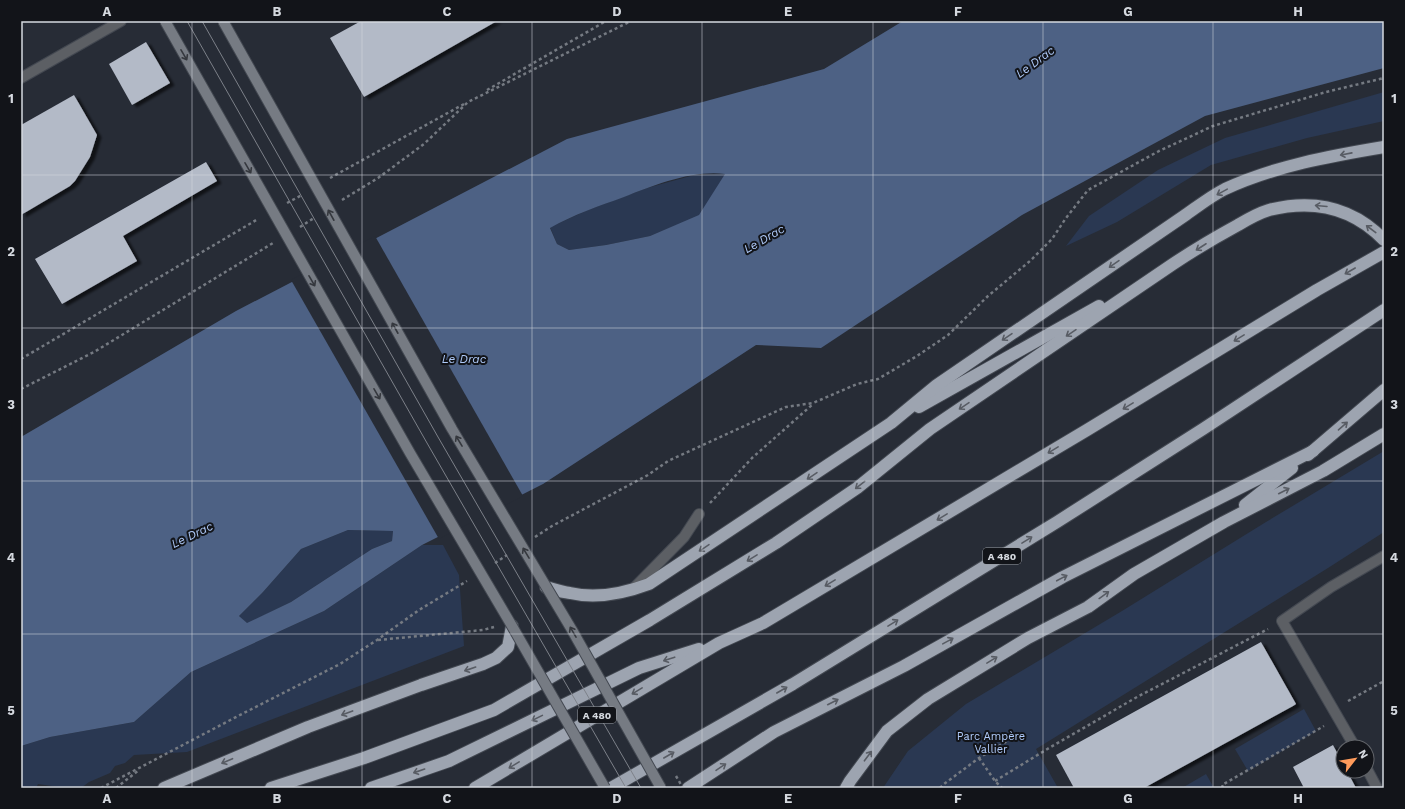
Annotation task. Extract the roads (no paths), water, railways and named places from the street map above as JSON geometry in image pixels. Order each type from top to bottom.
[{"type":"highway","points":[[891,423],[937,385],[1224,190],[1276,169],[1384,146]]},
{"type":"highway","points":[[271,788],[364,758],[494,710],[650,620],[776,543],[857,488],[930,429],[1173,264],[1213,239],[1268,210],[1299,205],[1330,207],[1357,219],[1375,231],[1384,240]]},
{"type":"highway","name":"A 480","points":[[475,788],[719,643],[763,623],[1087,430],[1317,290],[1384,252]]},
{"type":"highway","points":[[546,586],[569,593],[598,595],[633,590],[649,584],[891,423],[1173,264]]},
{"type":"highway","name":"A 480","points":[[611,788],[793,684],[1057,522],[1203,429],[1384,310]]},
{"type":"highway","points":[[1224,522],[1313,451],[1384,390]]},
{"type":"highway","points":[[846,788],[850,780],[887,731],[928,699],[1028,638],[1088,607],[1134,574],[1224,522],[1323,471],[1384,434]]},
{"type":"highway","points":[[688,788],[774,732],[904,666],[1063,577],[1313,451]]},
{"type":"highway","points":[[164,788],[308,727],[496,658],[508,647],[512,626]]},
{"type":"highway","points":[[371,788],[449,761],[639,668],[719,643]]},
{"type":"main road","points":[[165,21],[410,453],[605,788]]},
{"type":"main road","points":[[223,21],[452,430],[572,630],[661,788]]},
{"type":"street","points":[[21,78],[121,21]]},
{"type":"street","points":[[633,590],[684,537],[699,514]]},
{"type":"street","points":[[1351,739],[1282,621],[1331,587],[1384,556]]},
{"type":"street","points":[[1373,779],[1378,788]]},
{"type":"water","name":"Le Drac","points":[[903,21],[1384,21],[1384,68],[1205,116],[1022,215],[821,348],[756,345],[543,484],[422,545],[324,611],[191,672],[134,722],[50,737],[21,746],[21,437],[236,311],[567,139],[824,69]],"holes":[[[700,174],[725,174],[699,215],[650,236],[606,245],[569,250],[557,244],[550,228],[586,211],[661,183]],[[348,530],[393,531],[392,541],[372,549],[291,602],[247,623],[239,616],[263,592],[301,549]]]},
{"type":"tram line","points":[[187,21],[427,443],[626,788]]},
{"type":"tram line","points":[[202,21],[438,437],[641,788]]},
{"type":"park label","name":"Parc Ampère Vallier","points":[[991,742]]}]
